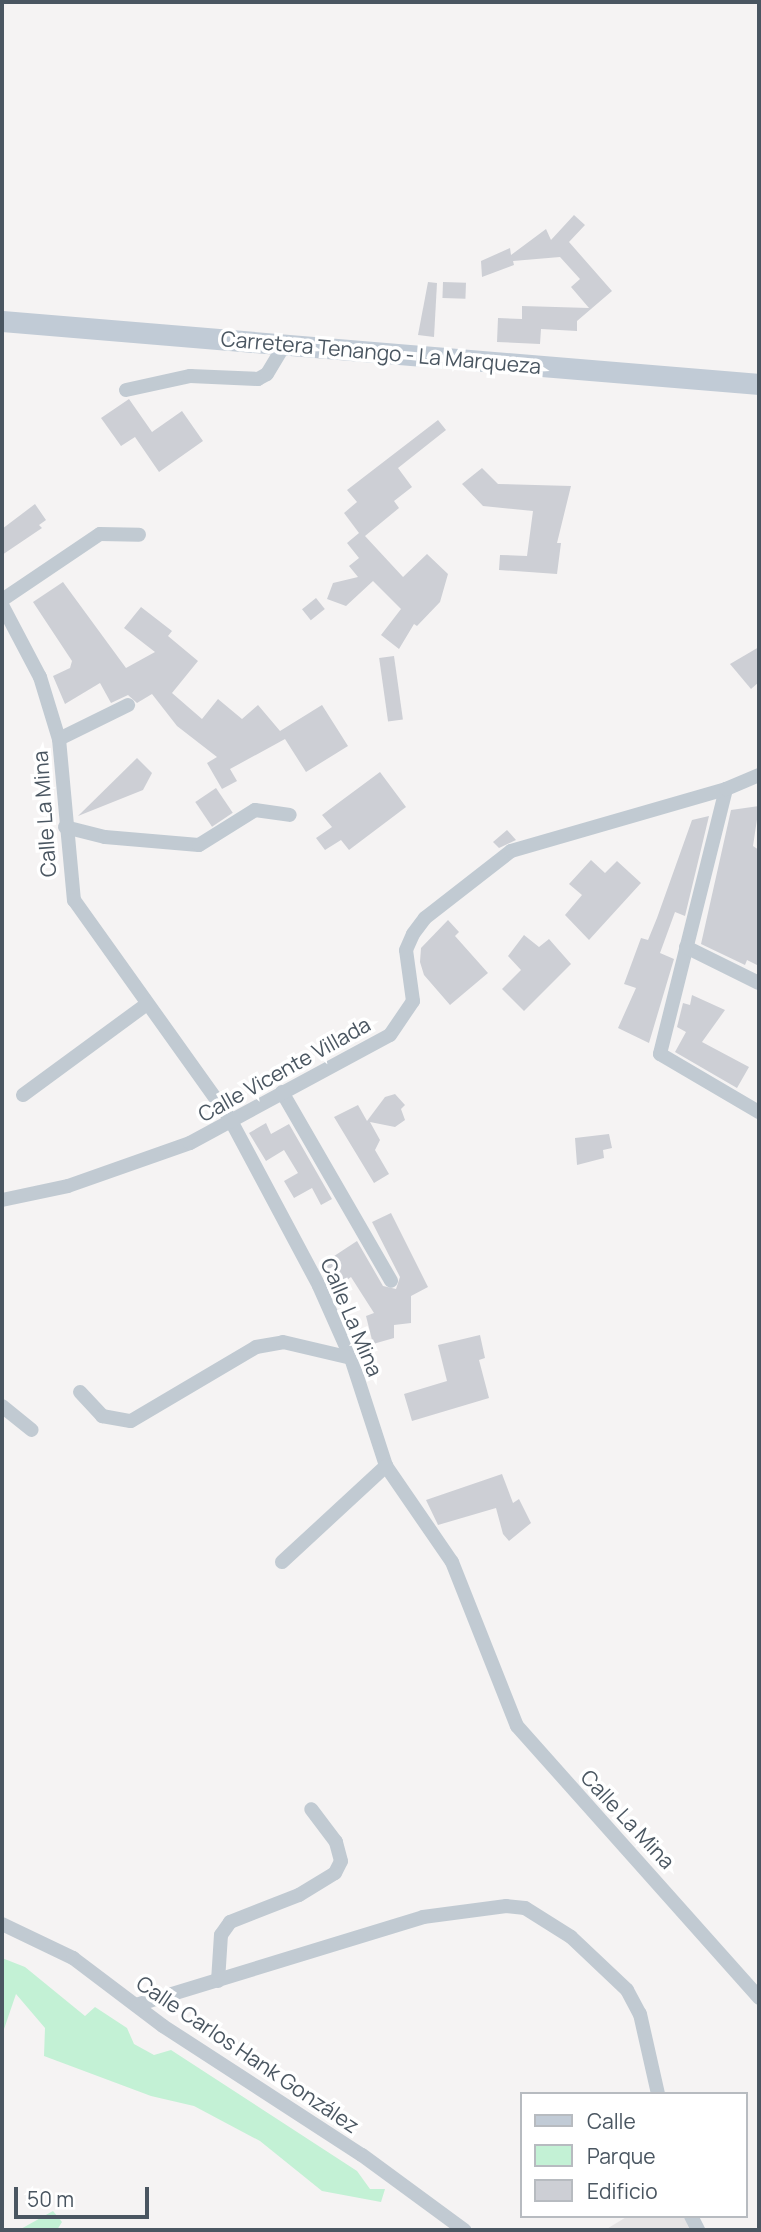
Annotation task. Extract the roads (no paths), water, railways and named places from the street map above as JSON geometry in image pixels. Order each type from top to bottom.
[{"type":"main road","name":"Carretera Tenango - La Marqueza","points":[[2,321],[759,384]]},
{"type":"street","points":[[127,390],[190,376],[258,379],[267,374],[285,344]]},
{"type":"street","points":[[2,603],[100,534],[139,535]]},
{"type":"street","name":"Calle La Mina","points":[[2,603],[40,677],[59,738],[65,827],[74,900],[230,1119],[319,1286],[351,1357],[386,1466],[452,1562],[507,1706],[531,1746],[759,1998]]},
{"type":"street","points":[[59,738],[128,705]]},
{"type":"street","name":"Calle Vicente Villada","points":[[2,1200],[68,1186],[190,1143],[230,1119],[390,1035],[402,1022],[413,1001],[406,950],[413,934],[425,918],[511,851],[726,789],[759,775]]},
{"type":"street","points":[[726,789],[661,1058],[759,1112]]},
{"type":"street","points":[[65,827],[105,837],[199,845],[255,810],[290,815]]},
{"type":"street","points":[[686,947],[759,983]]},
{"type":"street","points":[[23,1095],[148,1004]]},
{"type":"street","points":[[282,1091],[391,1281]]},
{"type":"street","points":[[80,1392],[102,1416],[131,1421],[256,1347],[283,1342],[351,1357]]},
{"type":"street","points":[[2,1406],[32,1430]]},
{"type":"street","points":[[282,1562],[386,1466]]},
{"type":"street","points":[[218,1981],[221,1935],[230,1922],[299,1895],[335,1873],[341,1861],[336,1842],[311,1809]]},
{"type":"street","points":[[136,2005],[423,1917],[506,1906],[525,1908],[570,1937],[627,1990],[640,2014],[658,2092]]},
{"type":"street","name":"Calle Carlos Hank González","points":[[2,1924],[74,1958],[136,2005],[362,2155],[464,2230]]}]
